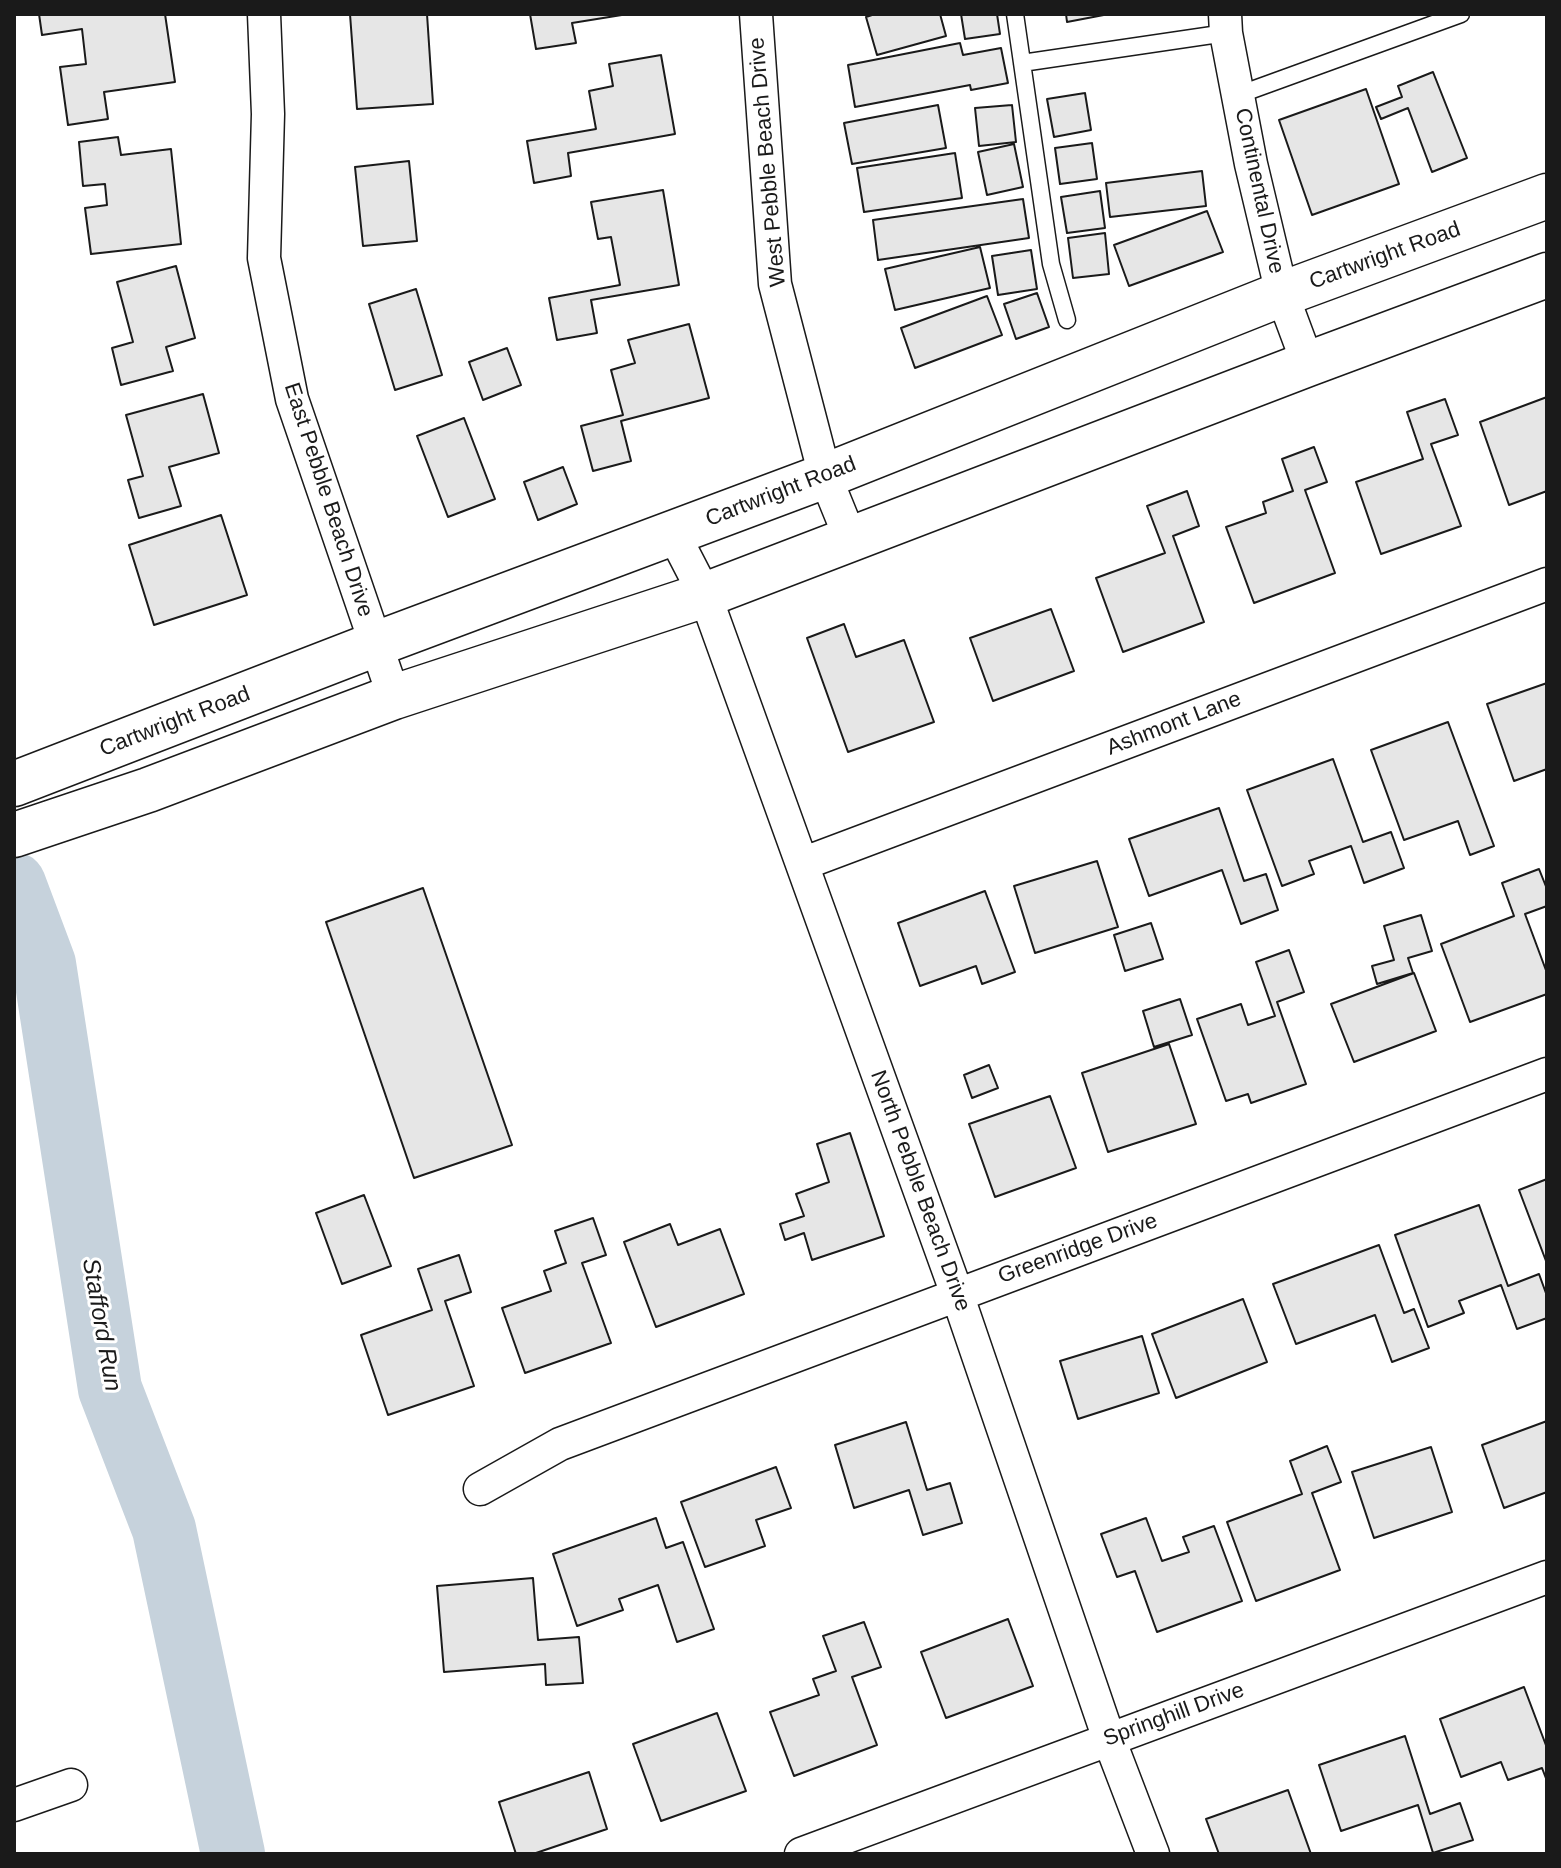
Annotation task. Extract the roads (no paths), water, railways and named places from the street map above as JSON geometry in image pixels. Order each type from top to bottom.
[{"type":"main road","name":"Cartwright Road","points":[[14,784],[825,476],[1282,294],[1547,196]]},
{"type":"main road","points":[[14,835],[148,790],[394,697],[705,595],[1547,275]]},
{"type":"street","name":"East Pebble Beach Drive","points":[[264,14],[268,114],[264,258],[292,399],[394,697]]},
{"type":"street","name":"West Pebble Beach Drive","points":[[756,14],[775,284],[825,476],[851,540]]},
{"type":"street","name":"Continental Drive","points":[[1225,24],[1251,164],[1282,294],[1308,364]]},
{"type":"street","name":"North Pebble Beach Drive","points":[[673,533],[705,595],[957,1294],[1109,1739],[1153,1854]]},
{"type":"street","name":"Ashmont Lane","points":[[802,864],[1547,584]]},
{"type":"street","name":"Greenridge Drive","points":[[480,1489],[560,1444],[1547,1074]]},
{"type":"street","name":"Springhill Drive","points":[[801,1854],[1547,1577]]},
{"type":"street","points":[[14,1805],[71,1785]]},
{"type":"lane","points":[[1015,14],[1051,264],[1067,320]]},
{"type":"lane","points":[[1238,95],[1461,14]]},
{"type":"lane","points":[[1022,63],[1225,24]]},
{"type":"waterway","name":"Stafford Run","points":[[14,884],[44,964],[110,1389],[164,1529],[233,1854]]}]
